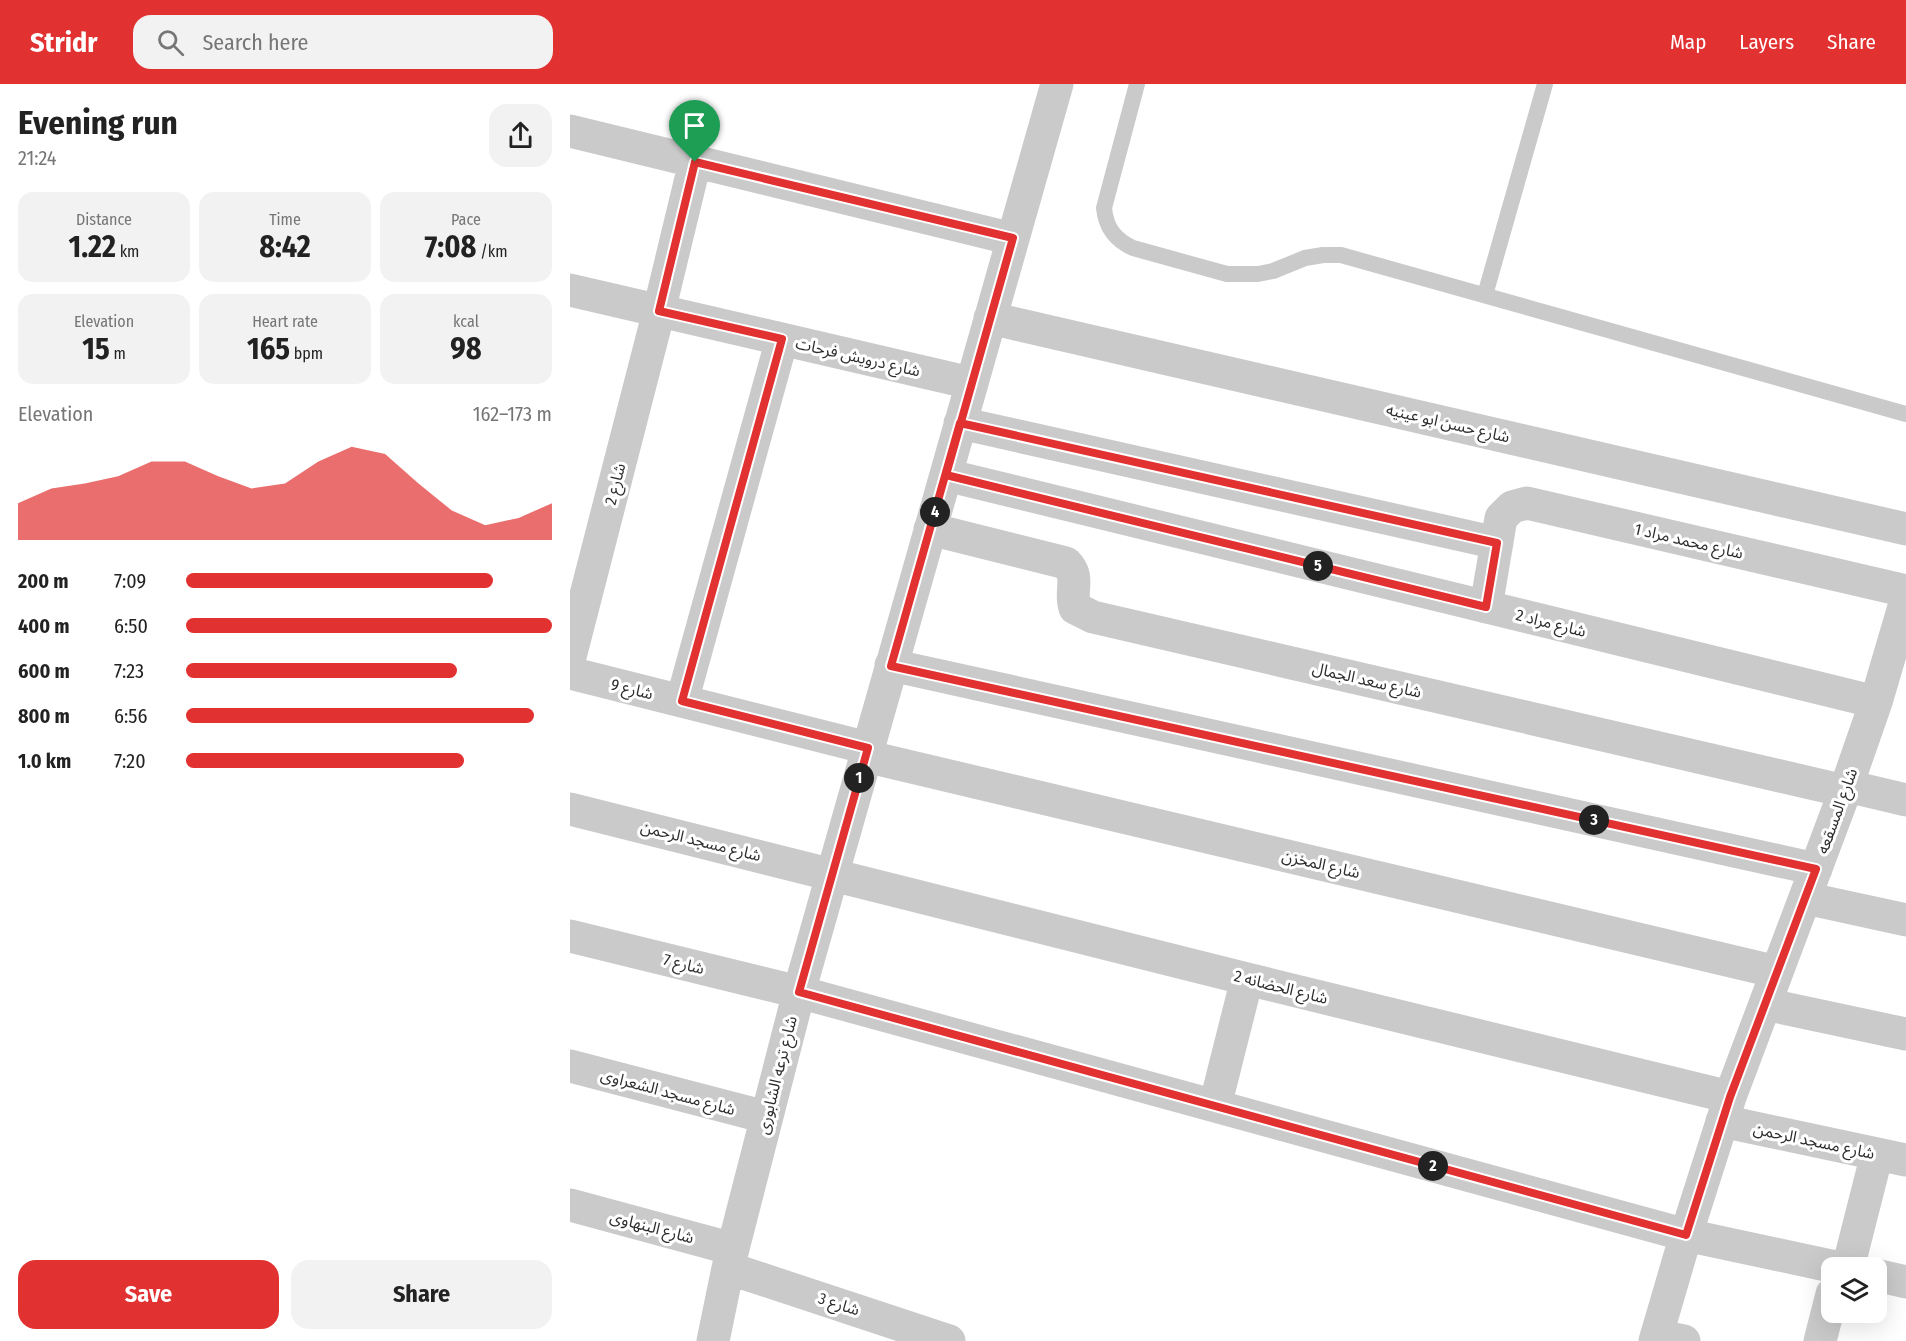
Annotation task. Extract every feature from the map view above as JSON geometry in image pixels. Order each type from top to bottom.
[{"type":"street","name":"شارع ترعه الشابورى","points":[[713,1341],[731,1258],[799,992],[1057,84]]},
{"type":"street","points":[[570,131],[1013,238]]},
{"type":"street","name":"شارع 2","points":[[570,657],[695,162]]},
{"type":"street","name":"شارع درويش فرحات","points":[[570,290],[971,383]]},
{"type":"street","name":"شارع حسن ابو عينيه","points":[[990,318],[1906,529]]},
{"type":"street","points":[[682,701],[782,339]]},
{"type":"street","points":[[960,423],[1497,543]]},
{"type":"street","name":"شارع مراد 2","points":[[946,475],[1486,607],[1888,688]]},
{"type":"street","name":"شارع محمد مراد 1","points":[[1486,607],[1501,518],[1512,507],[1527,503],[1906,591]]},
{"type":"street","name":"شارع سعد الجمال","points":[[930,529],[1066,563],[1075,576],[1072,600],[1075,608],[1093,617],[1846,789]]},
{"type":"street","name":"شارع المسقعه","points":[[1665,1339],[1686,1235],[1726,1109],[1846,789],[1888,688],[1906,600]]},
{"type":"street","points":[[891,666],[1810,884],[1906,920]]},
{"type":"street","name":"شارع 9","points":[[570,673],[867,752]]},
{"type":"street","name":"شارع المخزن","points":[[867,752],[1777,972]]},
{"type":"street","points":[[1846,789],[1906,800]]},
{"type":"street","name":"شارع مسجد الرحمن","points":[[570,809],[832,874]]},
{"type":"street","name":"شارع الحضانه 2","points":[[832,874],[1247,979],[1726,1109]]},
{"type":"street","name":"شارع 7","points":[[570,936],[799,992],[1686,1235],[1821,1263]]},
{"type":"street","points":[[1215,1106],[1247,979]]},
{"type":"street","points":[[1765,1004],[1906,1034]]},
{"type":"street","name":"شارع مسجد الشعراوى","points":[[570,1066],[766,1117]]},
{"type":"street","name":"شارع مسجد الرحمن","points":[[1726,1109],[1892,1157]]},
{"type":"street","points":[[1852,1257],[1892,1157]]},
{"type":"street","name":"شارع البنهاوى","points":[[570,1205],[731,1258]]},
{"type":"street","name":"شارع 3","points":[[731,1258],[950,1341]]},
{"type":"street","points":[[1887,1278],[1906,1282]]},
{"type":"street","points":[[1820,1341],[1825,1323]]},
{"type":"lane","points":[[1137,84],[1104,208],[1109,229],[1123,244],[1227,274],[1242,275],[1273,271],[1305,258],[1341,255],[1906,414]]},
{"type":"lane","points":[[1485,295],[1545,84]]},
{"type":"route","points":[[695,162],[659,311],[782,339],[682,701],[868,748],[799,992],[1686,1235],[1730,1097],[1816,869],[891,666],[960,423],[1497,543],[1486,607],[946,475],[960,423],[971,383],[1013,238],[695,162]]}]
